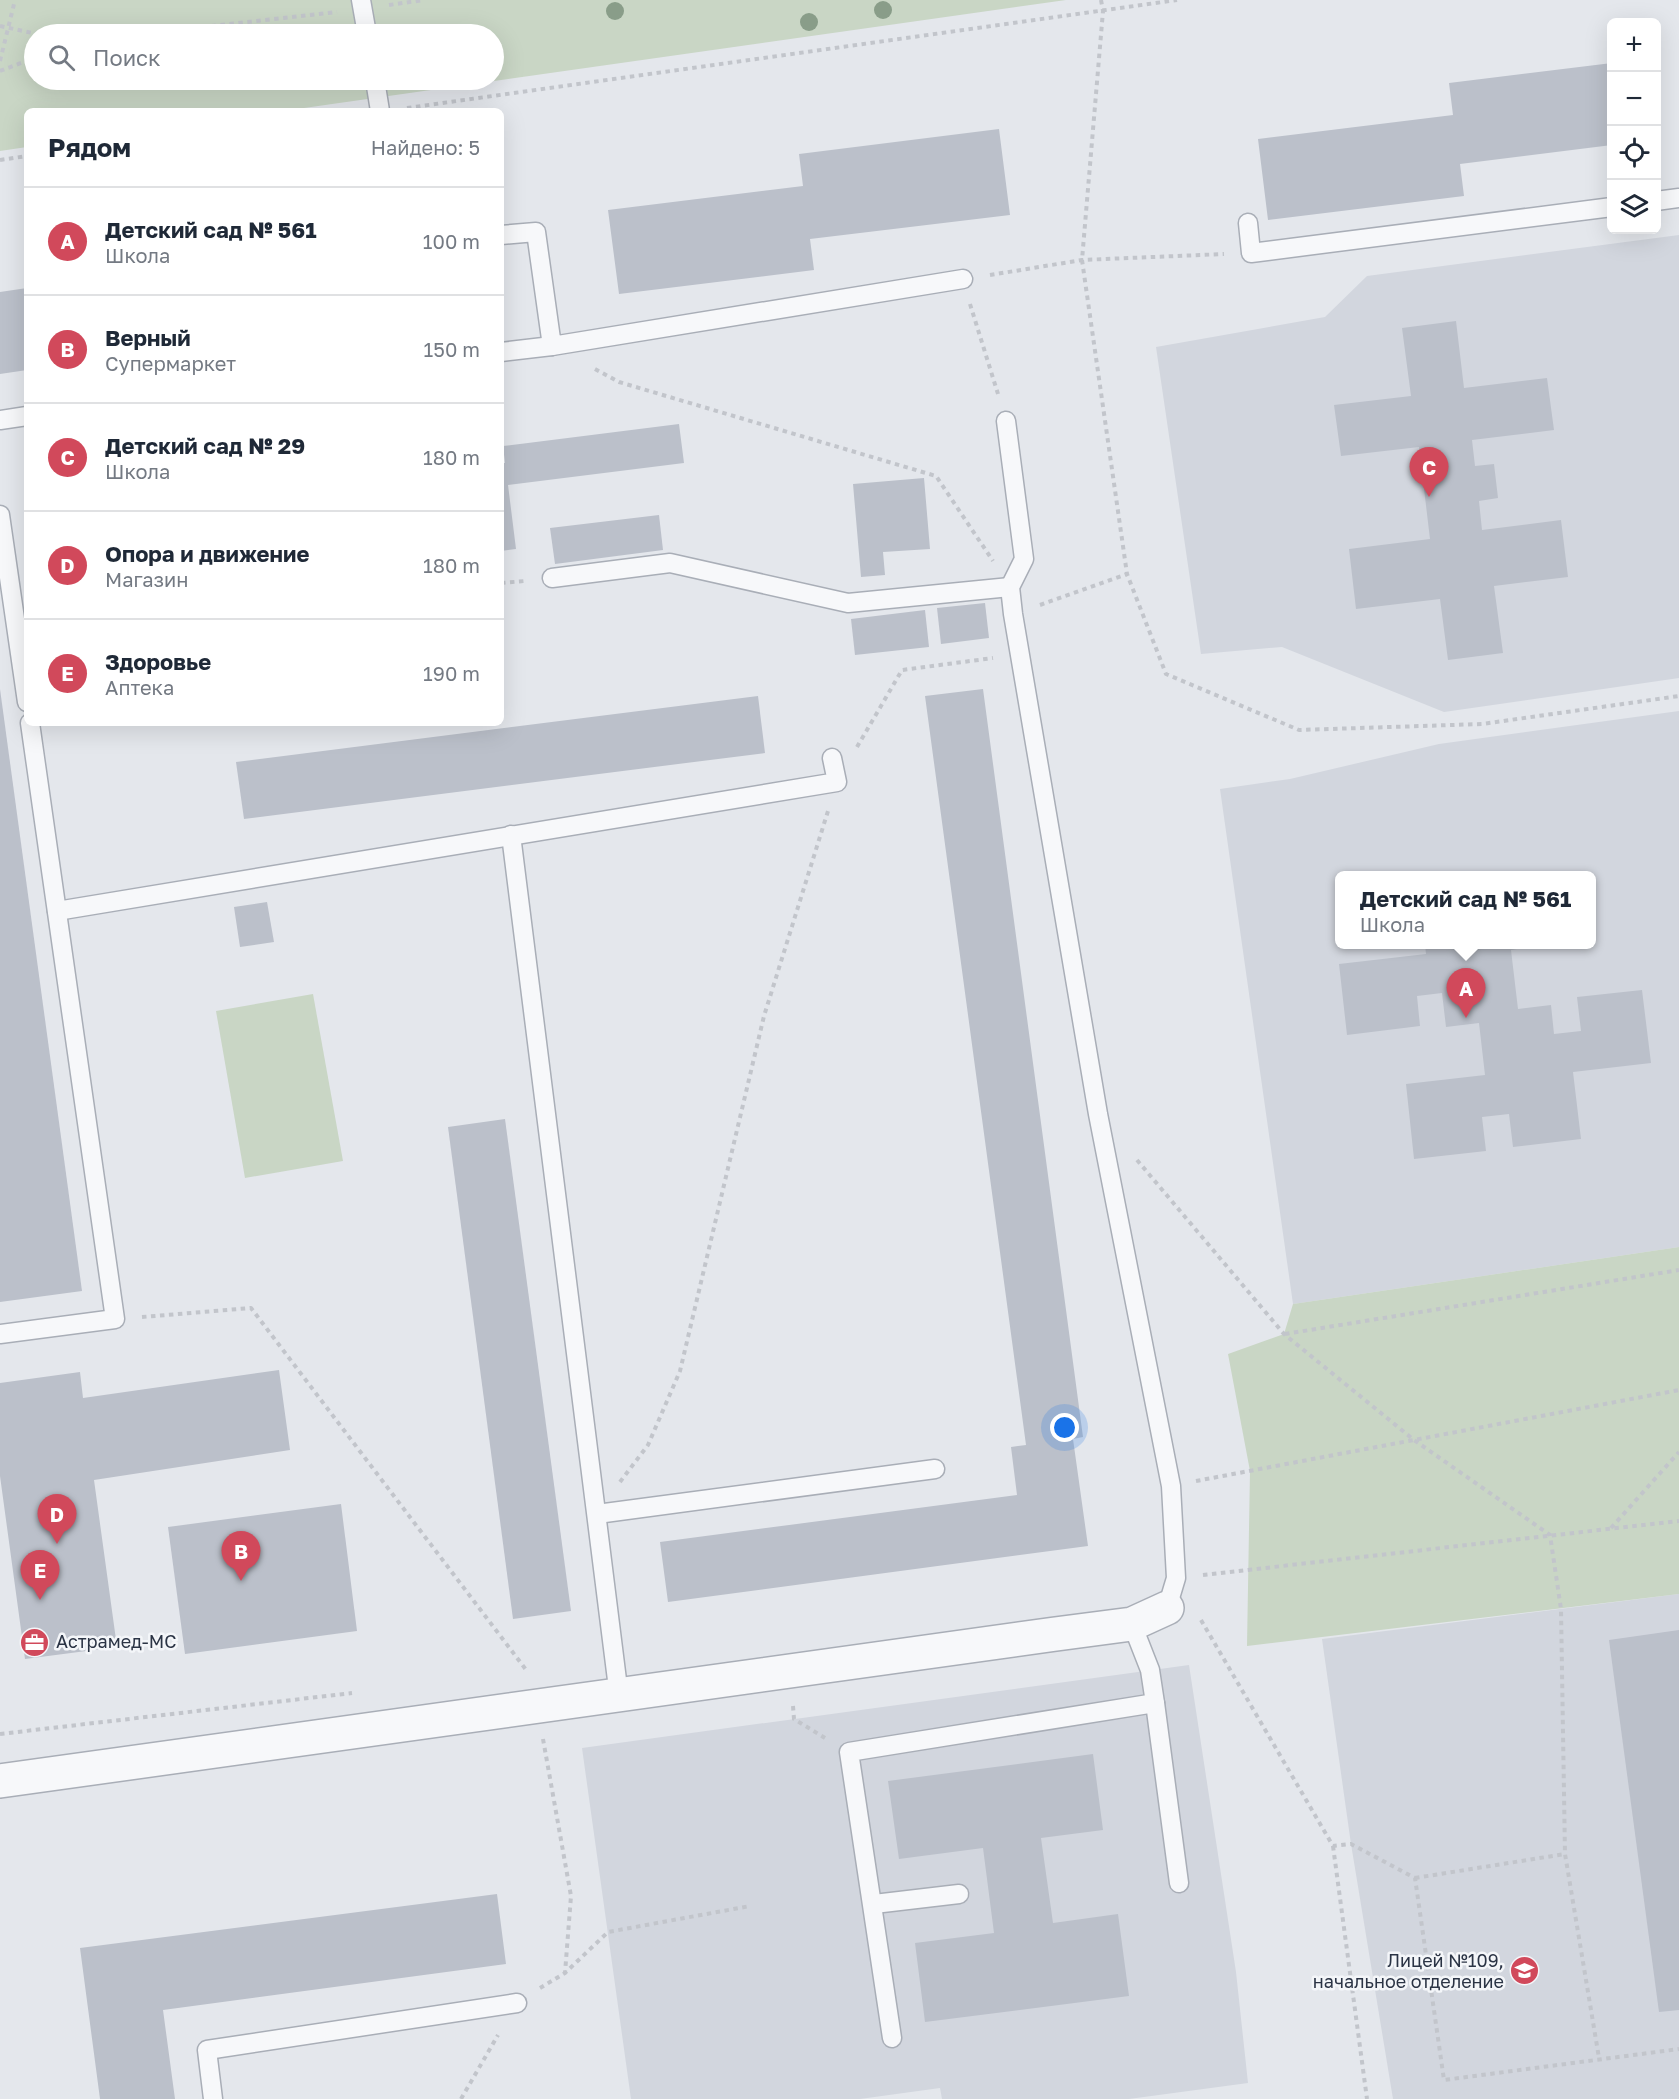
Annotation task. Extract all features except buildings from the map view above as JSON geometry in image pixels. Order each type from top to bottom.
[{"type":"street","points":[[0,1781],[538,1708],[789,1669],[1132,1624],[1172,1593]]},
{"type":"lane","points":[[362,4],[365,24]]},
{"type":"lane","points":[[380,90],[388,108]]},
{"type":"lane","points":[[1661,200],[1679,198]]},
{"type":"lane","points":[[1248,223],[1251,253],[1607,208]]},
{"type":"lane","points":[[504,236],[536,232],[552,346]]},
{"type":"lane","points":[[504,352],[552,346],[963,279]]},
{"type":"lane","points":[[0,420],[24,416]]},
{"type":"lane","points":[[1006,420],[1024,559],[1010,586],[1013,614],[1098,1114],[1172,1486],[1172,1593]]},
{"type":"lane","points":[[0,515],[24,681]]},
{"type":"lane","points":[[552,578],[670,563],[848,603],[1010,586]]},
{"type":"lane","points":[[0,1334],[115,1319],[30,726]]},
{"type":"lane","points":[[57,911],[837,782],[832,758]]},
{"type":"lane","points":[[511,835],[619,1696]]},
{"type":"lane","points":[[597,1514],[935,1469]]},
{"type":"lane","points":[[1132,1624],[1150,1670],[1179,1883]]},
{"type":"lane","points":[[892,2038],[874,1904],[849,1752],[1155,1703]]},
{"type":"lane","points":[[874,1904],[959,1894]]},
{"type":"lane","points":[[213,2099],[207,2050],[517,2003]]},
{"type":"path","points":[[0,61],[15,0]]},
{"type":"path","points":[[214,24],[362,4],[424,0]]},
{"type":"path","points":[[1101,0],[1103,11],[1082,260],[1127,574],[1166,674],[1299,730],[1482,724],[1679,696]]},
{"type":"path","points":[[403,108],[1177,0]]},
{"type":"path","points":[[0,26],[24,32]]},
{"type":"path","points":[[0,71],[24,62]]},
{"type":"path","points":[[0,160],[24,156]]},
{"type":"path","points":[[1006,420],[963,279],[1082,260],[1251,253]]},
{"type":"path","points":[[552,346],[619,382],[936,476],[1010,586]]},
{"type":"path","points":[[597,1514],[648,1445],[680,1371],[764,1016],[837,782],[902,669],[992,658],[1013,614],[1127,574]]},
{"type":"path","points":[[1135,1158],[1284,1334],[1414,1440],[1550,1535],[1561,1609],[1565,1854],[1599,2058]]},
{"type":"path","points":[[1284,1334],[1679,1270]]},
{"type":"path","points":[[115,1319],[251,1308],[529,1673],[538,1708],[571,1896],[565,1973]]},
{"type":"path","points":[[1172,1486],[1679,1390]]},
{"type":"path","points":[[1611,1529],[1679,1452]]},
{"type":"path","points":[[1367,2099],[1333,1846],[1172,1593],[1550,1535],[1679,1521]]},
{"type":"path","points":[[1333,1846],[1351,1844],[1415,1878],[1565,1854]]},
{"type":"path","points":[[1415,1878],[1444,2080],[1679,2049]]},
{"type":"path","points":[[461,2099],[517,2003],[565,1973],[608,1932],[750,1906]]},
{"type":"shaded area","points":[[1679,235],[1679,678],[1444,712],[1282,647],[1201,654],[1156,347],[1325,317],[1367,276]]},
{"type":"shaded area","points":[[1679,711],[1679,1247],[1293,1304],[1220,789],[1290,779],[1439,744]]},
{"type":"shaded area","name":"Лицей №109, начальное отделение","points":[[1679,1594],[1679,2099],[1393,2099],[1351,1844],[1322,1639]]},
{"type":"shaded area","points":[[1189,1665],[1236,1972],[1248,2083],[1129,2099],[942,2099],[940,2088],[860,2099],[631,2099],[582,1748]]},
{"type":"green space","points":[[0,0],[1066,0],[504,80],[504,24],[24,24],[24,90],[431,90],[304,108],[24,108],[24,147],[0,151]]},
{"type":"green space","points":[[313,994],[343,1161],[245,1178],[216,1011]]},
{"type":"green space","points":[[1679,1247],[1679,1594],[1247,1646],[1250,1471],[1228,1354],[1284,1334],[1293,1304]]},
{"type":"place","name":"Детский сад № 29","points":[[1429,497]]},
{"type":"place","name":"Детский сад № 561","points":[[1466,1018]]},
{"type":"place","name":"Опора и движение","points":[[57,1544]]},
{"type":"place","name":"Верный","points":[[241,1581]]},
{"type":"place","name":"Здоровье","points":[[40,1600]]},
{"type":"place","name":"Астрамед-МС","points":[[35,1642]]},
{"type":"place","name":"Лицей №109, начальное отделение","points":[[1525,1971]]}]
